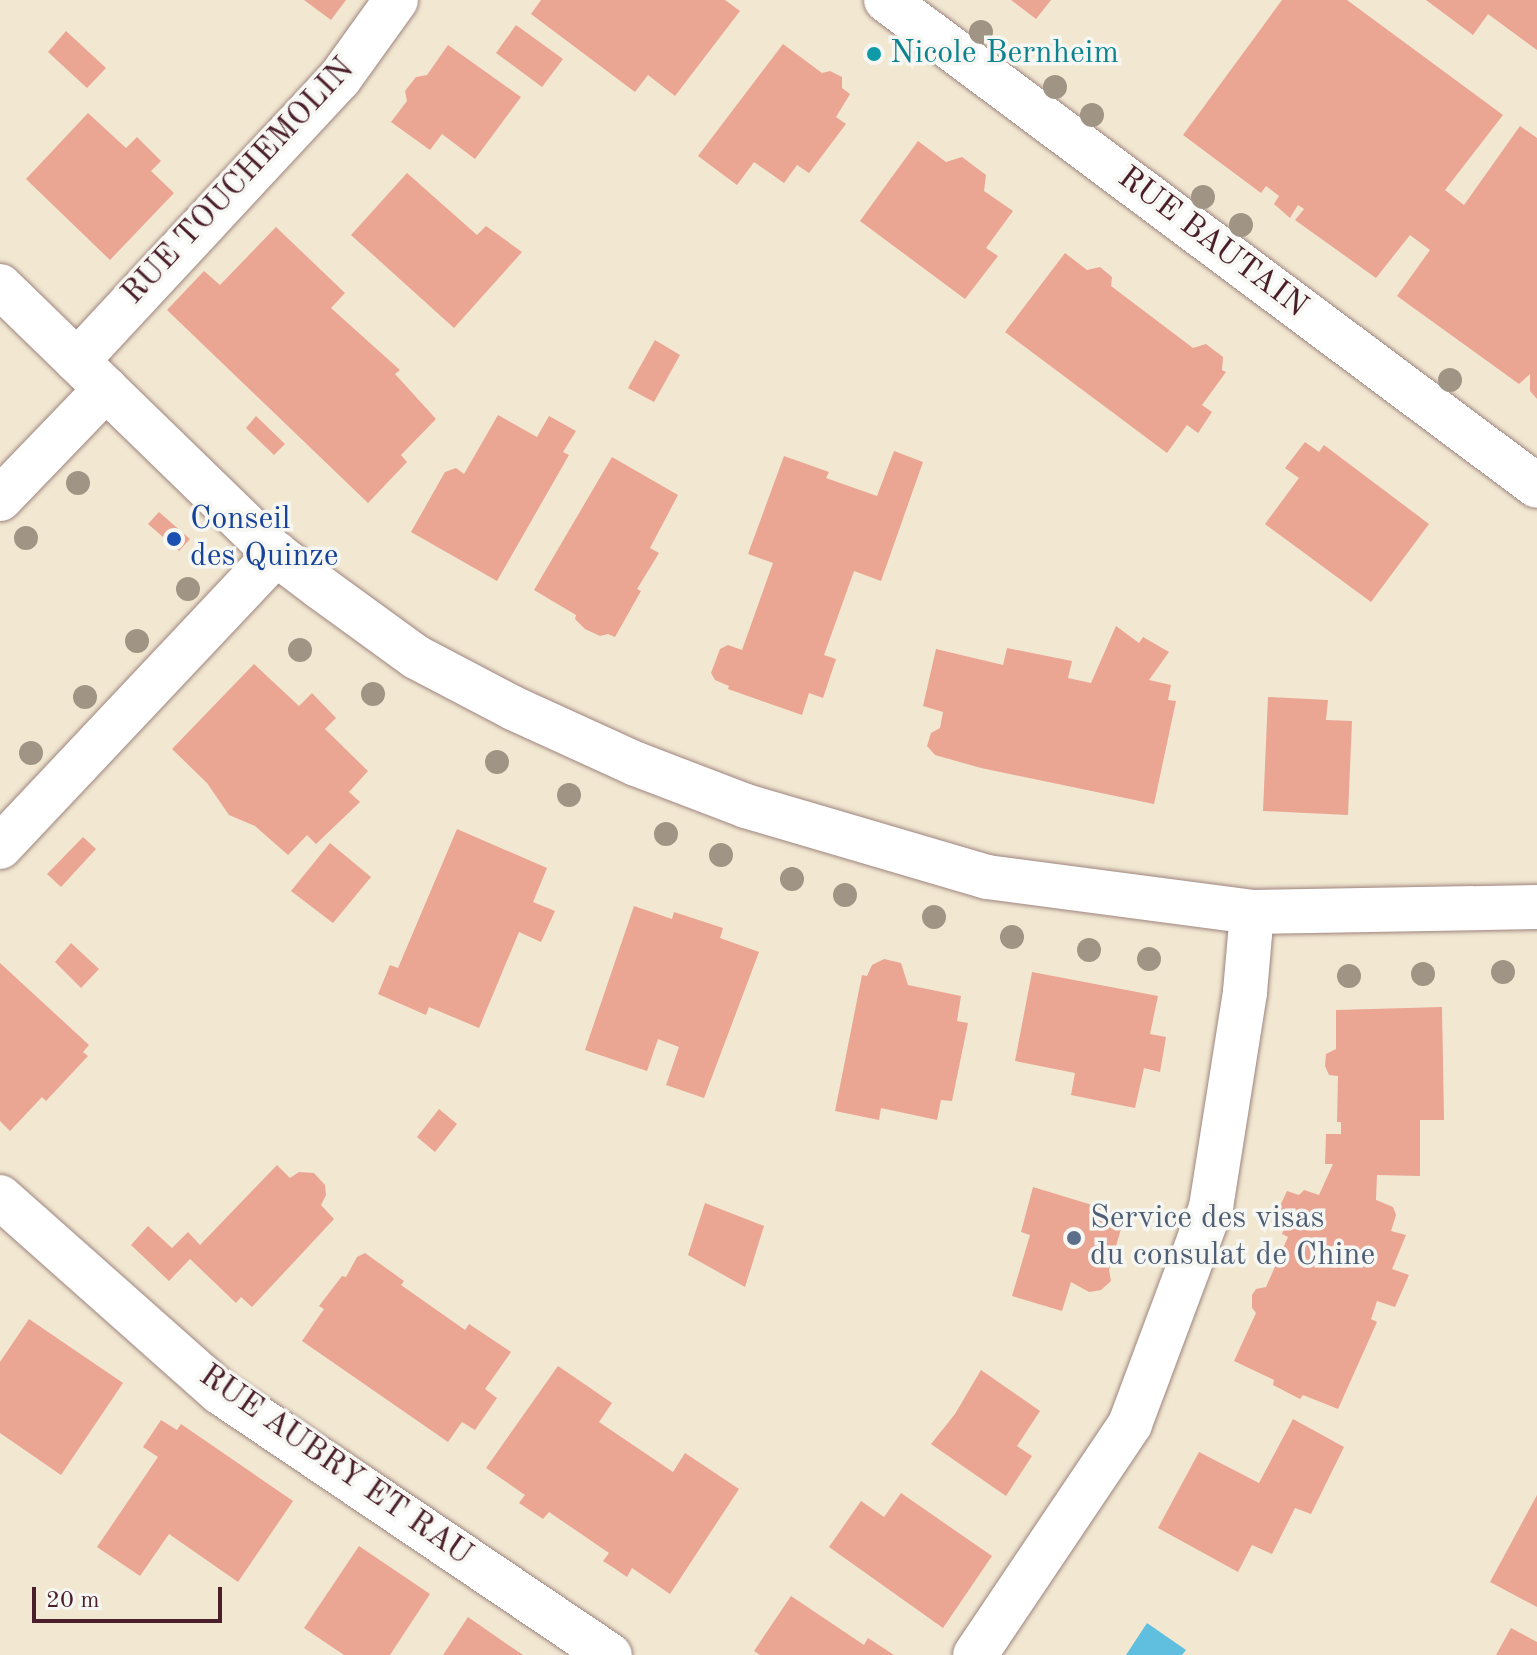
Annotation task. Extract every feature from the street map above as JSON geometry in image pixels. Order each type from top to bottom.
[{"type":"street","name":"RUE TOUCHEMOLIN","points":[[0,499],[91,375],[340,78],[396,0]]},
{"type":"street","name":"RUE BAUTAIN","points":[[886,0],[1537,486]]},
{"type":"street","points":[[0,286],[276,554],[416,657],[540,721],[746,806],[987,877],[1252,912],[1537,907]]},
{"type":"street","points":[[0,847],[276,554]]},
{"type":"street","points":[[975,1655],[1130,1424],[1206,1222],[1211,1207],[1245,992],[1252,912]]},
{"type":"street","name":"RUE AUBRY ET RAU","points":[[0,1197],[221,1393],[610,1655]]},
{"type":"water","points":[[1147,1623],[1186,1650],[1182,1655],[1126,1655]]},
{"type":"building","points":[[304,0],[346,0],[331,20]]},
{"type":"building","points":[[541,0],[725,0],[740,11],[675,96],[648,75],[635,92],[531,14]]},
{"type":"building","points":[[1011,0],[1051,0],[1036,19]]},
{"type":"building","points":[[1282,0],[1347,0],[1503,115],[1445,190],[1464,205],[1520,126],[1537,138],[1537,399],[1530,391],[1530,374],[1519,384],[1397,296],[1430,250],[1410,235],[1376,278],[1295,220],[1304,209],[1298,205],[1290,218],[1274,204],[1279,196],[1266,186],[1261,193],[1183,135]]},
{"type":"building","points":[[1426,0],[1537,0],[1537,50],[1488,14],[1473,35]]},
{"type":"building","points":[[516,25],[563,59],[542,87],[496,53]]},
{"type":"building","points":[[66,31],[106,68],[87,88],[48,52]]},
{"type":"building","points":[[783,44],[822,73],[830,71],[842,77],[842,88],[850,94],[836,117],[846,124],[809,173],[797,165],[784,183],[754,162],[737,185],[698,156]]},
{"type":"building","points":[[448,45],[521,97],[475,159],[442,134],[430,150],[391,122],[407,101],[405,91],[416,77],[427,75]]},
{"type":"building","points":[[88,113],[126,148],[137,137],[161,161],[151,171],[174,193],[110,260],[26,179]]},
{"type":"building","points":[[918,141],[946,162],[962,157],[986,175],[984,191],[1013,211],[986,248],[998,256],[965,299],[860,221]]},
{"type":"building","points":[[407,173],[477,235],[486,226],[522,252],[454,328],[351,235]]},
{"type":"building","points":[[276,227],[345,293],[331,308],[400,370],[395,374],[436,419],[401,455],[407,462],[368,503],[167,310],[204,271],[220,285]]},
{"type":"building","points":[[1065,253],[1087,270],[1100,267],[1112,277],[1111,286],[1193,348],[1206,344],[1223,357],[1222,370],[1226,372],[1202,405],[1212,412],[1198,433],[1187,425],[1167,453],[1005,332]]},
{"type":"building","points":[[655,340],[680,355],[654,402],[628,388]]},
{"type":"building","points":[[498,415],[537,437],[549,416],[576,431],[563,452],[569,455],[497,581],[411,532],[445,472],[456,468],[464,474]]},
{"type":"building","points":[[256,416],[285,444],[274,455],[246,428]]},
{"type":"building","points":[[1305,442],[1319,452],[1324,445],[1429,524],[1371,602],[1265,524],[1299,478],[1285,468]]},
{"type":"building","points":[[894,451],[923,462],[881,581],[854,571],[824,655],[836,659],[823,698],[809,693],[802,715],[728,689],[729,686],[715,680],[711,673],[720,649],[728,645],[742,650],[773,563],[748,554],[784,456],[829,472],[826,478],[877,496]]},
{"type":"building","points":[[612,457],[678,495],[650,548],[659,553],[637,589],[641,591],[615,637],[608,634],[600,636],[585,629],[575,619],[576,615],[534,590]]},
{"type":"building","points":[[159,512],[190,539],[179,551],[148,524]]},
{"type":"building","points":[[1116,626],[1139,643],[1143,637],[1169,652],[1149,680],[1171,685],[1168,700],[1176,701],[1154,804],[981,768],[935,755],[927,746],[931,733],[940,728],[943,712],[923,706],[936,649],[1003,665],[1007,648],[1072,661],[1068,678],[1091,683]]},
{"type":"building","points":[[254,664],[299,706],[312,693],[336,718],[325,729],[368,771],[349,792],[360,802],[316,844],[307,835],[288,855],[255,826],[229,815],[207,783],[172,749]]},
{"type":"building","points":[[1268,697],[1328,700],[1326,720],[1352,721],[1348,815],[1263,811]]},
{"type":"building","points":[[457,829],[547,868],[533,902],[555,911],[541,942],[519,932],[479,1028],[429,1007],[426,1015],[378,994],[390,965],[398,968]]},
{"type":"building","points":[[83,837],[96,849],[61,887],[47,874]]},
{"type":"building","points":[[330,843],[371,877],[333,923],[291,891]]},
{"type":"building","points":[[634,906],[672,919],[674,912],[723,928],[720,938],[759,952],[704,1098],[666,1085],[679,1047],[658,1039],[647,1071],[585,1050]]},
{"type":"building","points":[[71,943],[99,969],[81,988],[55,962]]},
{"type":"building","points":[[884,959],[901,963],[908,985],[961,996],[957,1021],[968,1023],[952,1101],[941,1100],[937,1120],[881,1108],[879,1120],[835,1111],[862,975],[867,976],[872,965]]},
{"type":"building","points":[[0,963],[89,1045],[83,1052],[88,1056],[46,1101],[42,1097],[10,1131],[0,1121]]},
{"type":"building","points":[[1032,972],[1158,996],[1150,1034],[1166,1037],[1160,1072],[1144,1068],[1135,1108],[1071,1095],[1075,1073],[1015,1061]]},
{"type":"building","points":[[1442,1007],[1444,1120],[1420,1120],[1420,1176],[1377,1175],[1376,1200],[1393,1207],[1396,1215],[1391,1231],[1406,1235],[1392,1269],[1409,1275],[1395,1307],[1377,1301],[1371,1319],[1377,1322],[1338,1409],[1303,1395],[1300,1399],[1273,1385],[1274,1380],[1234,1361],[1256,1313],[1252,1308],[1252,1295],[1256,1289],[1266,1287],[1288,1237],[1282,1234],[1285,1226],[1273,1221],[1287,1191],[1299,1195],[1304,1190],[1319,1195],[1333,1164],[1325,1164],[1326,1134],[1341,1134],[1341,1122],[1337,1122],[1338,1076],[1329,1075],[1325,1066],[1326,1054],[1336,1049],[1336,1010]]},
{"type":"building","points":[[439,1109],[457,1124],[435,1152],[417,1137]]},
{"type":"building","points":[[277,1165],[290,1178],[299,1172],[314,1173],[325,1185],[326,1195],[321,1205],[334,1219],[252,1307],[241,1297],[236,1303],[190,1259],[169,1281],[131,1245],[148,1226],[172,1248],[188,1232],[200,1245]]},
{"type":"building","name":"Service des visas du consulat de Chine","points":[[1033,1187],[1125,1215],[1109,1270],[1111,1281],[1101,1290],[1089,1292],[1071,1282],[1062,1311],[1012,1296],[1030,1235],[1021,1232]]},
{"type":"building","points":[[705,1203],[764,1226],[745,1287],[688,1255]]},
{"type":"building","points":[[365,1253],[404,1281],[401,1285],[465,1330],[469,1324],[511,1352],[485,1389],[497,1398],[475,1430],[462,1422],[448,1442],[302,1341],[324,1309],[319,1306],[342,1276],[346,1277],[357,1257]]},
{"type":"building","points":[[29,1319],[123,1383],[61,1475],[0,1433],[0,1362]]},
{"type":"building","points":[[558,1366],[612,1403],[599,1422],[673,1472],[685,1453],[739,1489],[670,1594],[632,1568],[627,1577],[603,1561],[609,1553],[549,1512],[543,1519],[519,1503],[525,1495],[486,1468]]},
{"type":"building","points":[[981,1370],[1040,1411],[1017,1446],[1032,1456],[1006,1496],[931,1444],[955,1414]]},
{"type":"building","points":[[1293,1419],[1344,1447],[1311,1514],[1295,1508],[1272,1554],[1252,1545],[1238,1572],[1158,1528],[1199,1452],[1259,1483]]},
{"type":"building","points":[[161,1420],[177,1430],[181,1424],[293,1501],[238,1582],[169,1534],[140,1576],[97,1547],[158,1457],[143,1447]]},
{"type":"building","points":[[901,1493],[992,1556],[943,1628],[829,1547],[861,1501],[884,1517]]},
{"type":"building","points":[[1537,1495],[1537,1607],[1490,1582]]},
{"type":"building","points":[[359,1546],[430,1594],[390,1655],[344,1655],[304,1628]]},
{"type":"building","points":[[791,1596],[864,1645],[868,1638],[894,1655],[760,1655],[754,1651]]},
{"type":"building","points":[[468,1617],[501,1640],[523,1655],[443,1655]]},
{"type":"building","points":[[1511,1628],[1537,1642],[1537,1655],[1496,1655]]},
{"type":"place","name":"Nicole Bernheim","points":[[874,54]]},
{"type":"place","name":"Conseil des Quinze","points":[[174,539]]},
{"type":"place","name":"Service des visas du consulat de Chine","points":[[1074,1238]]}]
